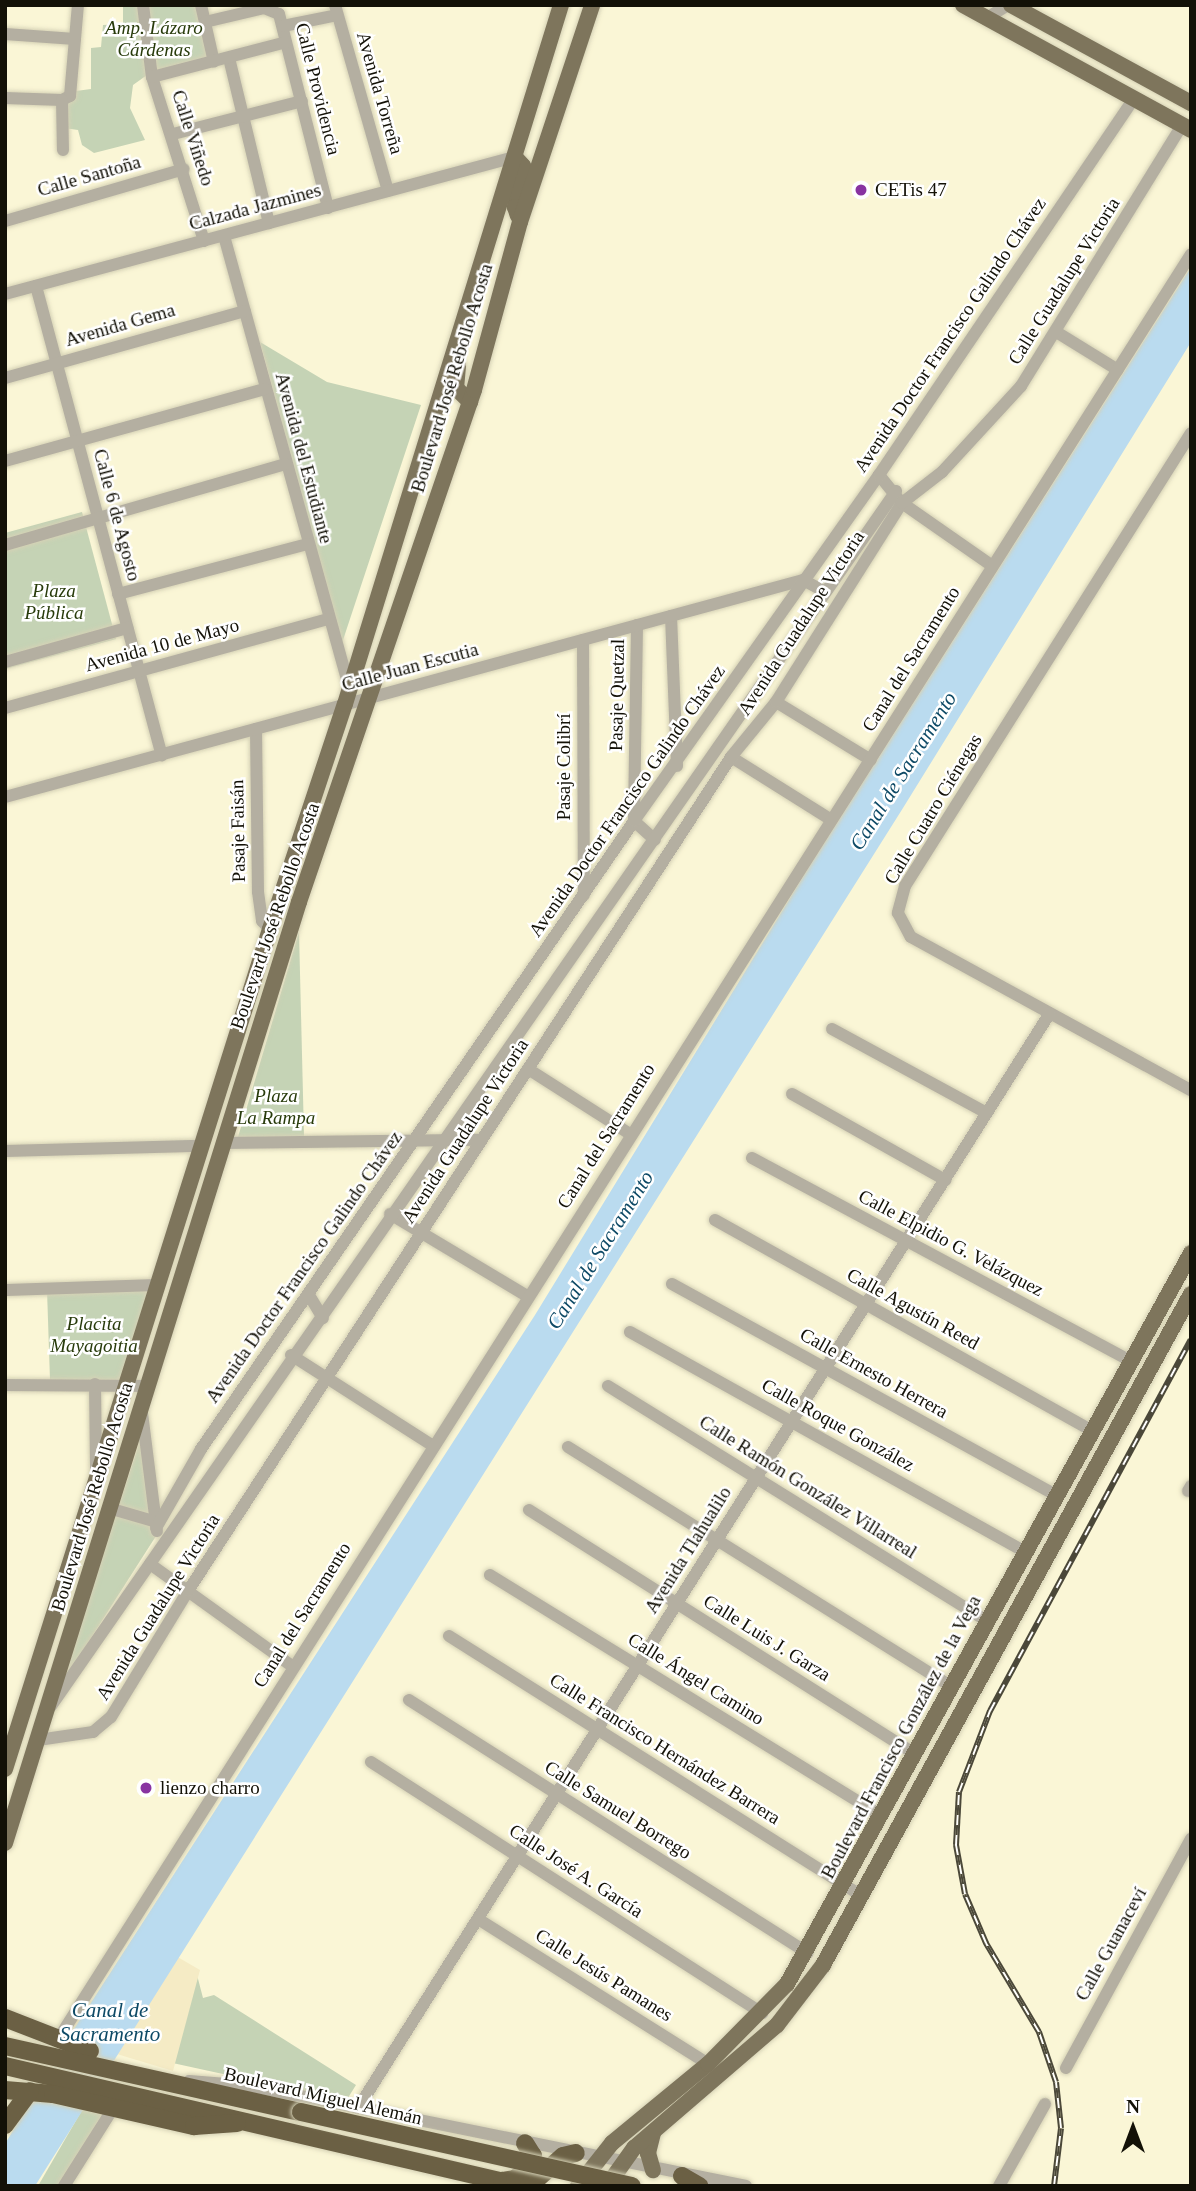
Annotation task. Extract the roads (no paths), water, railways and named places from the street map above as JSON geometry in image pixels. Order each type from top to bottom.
[{"type":"highway","points":[[5,2009],[12,2021],[57,2041],[74,2053]]},
{"type":"highway","name":"Boulevard Miguel Alemán","points":[[5,2046],[74,2053],[116,2064],[146,2077],[169,2083],[632,2186]]},
{"type":"highway","points":[[5,2066],[84,2101],[113,2100]]},
{"type":"highway","points":[[5,2090],[30,2091],[53,2086],[113,2100],[244,2121],[521,2186]]},
{"type":"highway","points":[[5,2125],[30,2091]]},
{"type":"highway","points":[[502,2181],[515,2179],[530,2167],[533,2156],[525,2143]]},
{"type":"highway","points":[[529,2186],[563,2156],[576,2153]]},
{"type":"highway","points":[[682,2176],[699,2186]]},
{"type":"main road","name":"Boulevard José Rebollo Acosta","points":[[5,1769],[270,929],[348,696],[561,5]]},
{"type":"main road","name":"Boulevard José Rebollo Acosta","points":[[5,1843],[113,1509],[222,1143],[470,402],[520,222],[592,5]]},
{"type":"main road","points":[[963,5],[1186,127]]},
{"type":"main road","points":[[1009,5],[1191,103]]},
{"type":"main road","points":[[515,157],[523,166],[515,207],[520,222]]},
{"type":"main road","points":[[462,328],[455,383],[470,402]]},
{"type":"main road","points":[[194,1233],[209,1162],[201,1146]]},
{"type":"main road","name":"Boulevard Francisco González de la Vega","points":[[578,2186],[597,2157],[708,2064],[762,2013],[807,1952],[914,1753],[1191,1254]]},
{"type":"main road","name":"Boulevard Francisco González de la Vega","points":[[607,2186],[620,2162],[777,2025],[823,1965],[1191,1294]]},
{"type":"main road","points":[[653,2133],[648,2153],[653,2170]]},
{"type":"street","points":[[63,150],[66,98],[78,5]]},
{"type":"street","name":"Calle Viñedo","points":[[142,5],[152,77],[173,134],[204,241]]},
{"type":"street","points":[[201,5],[214,62]]},
{"type":"street","points":[[987,18],[1009,5]]},
{"type":"street","name":"Calle Providencia","points":[[205,22],[270,8],[279,13],[328,208]]},
{"type":"street","points":[[283,26],[336,10]]},
{"type":"street","name":"Avenida Torreña","points":[[336,10],[388,191]]},
{"type":"street","points":[[5,34],[75,38]]},
{"type":"street","points":[[152,77],[286,42]]},
{"type":"street","points":[[229,58],[269,223]]},
{"type":"street","points":[[5,98],[66,98]]},
{"type":"street","name":"Avenida Doctor Francisco Galindo Chávez","points":[[154,1524],[201,1450],[634,821],[677,766],[803,580],[879,475],[1134,99]]},
{"type":"street","points":[[173,134],[302,101]]},
{"type":"street","name":"Calle Guadalupe Victoria","points":[[902,503],[987,426],[1058,333],[1186,127]]},
{"type":"street","name":"Calzada Jazmines","points":[[5,294],[515,157]]},
{"type":"street","name":"Calle Santoña","points":[[5,221],[184,169]]},
{"type":"street","name":"Avenida del Estudiante","points":[[223,236],[348,696]]},
{"type":"street","name":"Canal del Sacramento","points":[[57,2041],[527,1296],[830,819],[872,760],[991,565],[1191,254]]},
{"type":"street","name":"Calle 6 de Agosto","points":[[36,286],[162,755]]},
{"type":"street","name":"Avenida Gema","points":[[5,378],[245,311]]},
{"type":"street","points":[[1058,333],[1118,370]]},
{"type":"street","points":[[5,461],[265,389]]},
{"type":"street","name":"Calle Cuatro Ciénegas","points":[[1191,433],[901,894],[898,913],[911,937],[1191,1090]]},
{"type":"street","points":[[5,545],[99,521],[285,464]]},
{"type":"street","points":[[879,475],[896,491],[902,503],[991,565]]},
{"type":"street","name":"Avenida Doctor Francisco Galindo Chávez","points":[[49,1709],[291,1355],[323,1318],[390,1214],[655,840],[824,591],[896,491]]},
{"type":"street","name":"Avenida Guadalupe Victoria","points":[[38,1740],[93,1732],[111,1717],[188,1591],[480,1140],[731,757],[776,702],[902,503]]},
{"type":"street","points":[[118,594],[307,544]]},
{"type":"street","points":[[803,580],[824,591]]},
{"type":"street","name":"Calle Juan Escutia","points":[[5,797],[256,729],[348,696],[370,698],[803,580]]},
{"type":"street","points":[[671,616],[677,766]]},
{"type":"street","name":"Avenida 10 de Mayo","points":[[5,708],[329,619]]},
{"type":"street","name":"Pasaje Quetzal","points":[[634,821],[637,625]]},
{"type":"street","points":[[5,662],[127,628]]},
{"type":"street","name":"Pasaje Colibrí","points":[[583,640],[583,895]]},
{"type":"street","points":[[776,702],[872,760]]},
{"type":"street","name":"Pasaje Faisán","points":[[256,729],[258,892],[262,921],[270,929]]},
{"type":"street","points":[[731,757],[830,819]]},
{"type":"street","points":[[634,821],[655,840]]},
{"type":"street","name":"Avenida Tlahualilo","points":[[358,2108],[1050,1013]]},
{"type":"street","points":[[832,1029],[987,1113]]},
{"type":"street","points":[[528,1069],[630,1134]]},
{"type":"street","points":[[792,1094],[945,1180]]},
{"type":"street","points":[[222,1143],[480,1140]]},
{"type":"street","points":[[5,1151],[201,1146]]},
{"type":"street","name":"Calle Elpidio G. Velázquez","points":[[752,1158],[1132,1362]]},
{"type":"street","points":[[390,1214],[527,1296]]},
{"type":"street","name":"Calle Agustín Reed","points":[[715,1220],[1093,1431]]},
{"type":"street","name":"Calle Ernesto Herrera","points":[[672,1284],[1057,1496]]},
{"type":"street","points":[[5,1290],[158,1285]]},
{"type":"street","points":[[309,1295],[323,1318]]},
{"type":"street","name":"Calle Roque González","points":[[630,1332],[1026,1552]]},
{"type":"street","points":[[291,1355],[432,1446]]},
{"type":"street","points":[[95,1384],[96,1483]]},
{"type":"street","points":[[5,1385],[148,1386]]},
{"type":"street","name":"Calle Ramón González Villarreal","points":[[608,1385],[987,1621]]},
{"type":"street","points":[[142,1413],[154,1524],[162,1545]]},
{"type":"street","points":[[568,1447],[951,1686]]},
{"type":"street","points":[[113,1509],[154,1524]]},
{"type":"street","name":"Calle Luis J. Garza","points":[[529,1510],[914,1753]]},
{"type":"street","points":[[150,1564],[292,1667]]},
{"type":"street","name":"Calle Ángel Camino","points":[[490,1575],[881,1816]]},
{"type":"street","name":"Calle Francisco Hernández Barrera","points":[[449,1636],[861,1895]]},
{"type":"street","name":"Calle Samuel Borrego","points":[[409,1700],[807,1952]]},
{"type":"street","name":"Calle José A. García","points":[[370,1762],[762,2013]]},
{"type":"street","name":"Calle Guanaceví","points":[[1066,2068],[1191,1839]]},
{"type":"street","name":"Calle Jesús Pamanes","points":[[478,1919],[708,2064]]},
{"type":"street","points":[[169,2083],[242,2085],[682,2176],[746,2186]]},
{"type":"street","points":[[64,2186],[113,2100]]},
{"type":"street","points":[[999,2186],[1045,2104]]},
{"type":"water","name":"Canal de Sacramento","points":[[1191,267],[1191,342],[903,808],[35,2186],[5,2186],[5,2144],[72,2032],[535,1315],[806,872]]},
{"type":"railway","points":[[1054,2186],[1061,2128],[1056,2082],[1039,2032],[986,1943],[965,1894],[956,1845],[959,1792],[990,1711],[1191,1340]]},
{"type":"place","name":"CETis 47","points":[[861,190]]},
{"type":"place","name":"lienzo charro","points":[[146,1788]]},
{"type":"park label","name":"Amp. Lázaro Cárdenas","points":[[154,39]]},
{"type":"park label","name":"Plaza Pública","points":[[54,602]]},
{"type":"park label","name":"Plaza La Rampa","points":[[276,1107]]},
{"type":"park label","name":"Placita Mayagoitia","points":[[94,1335]]}]
